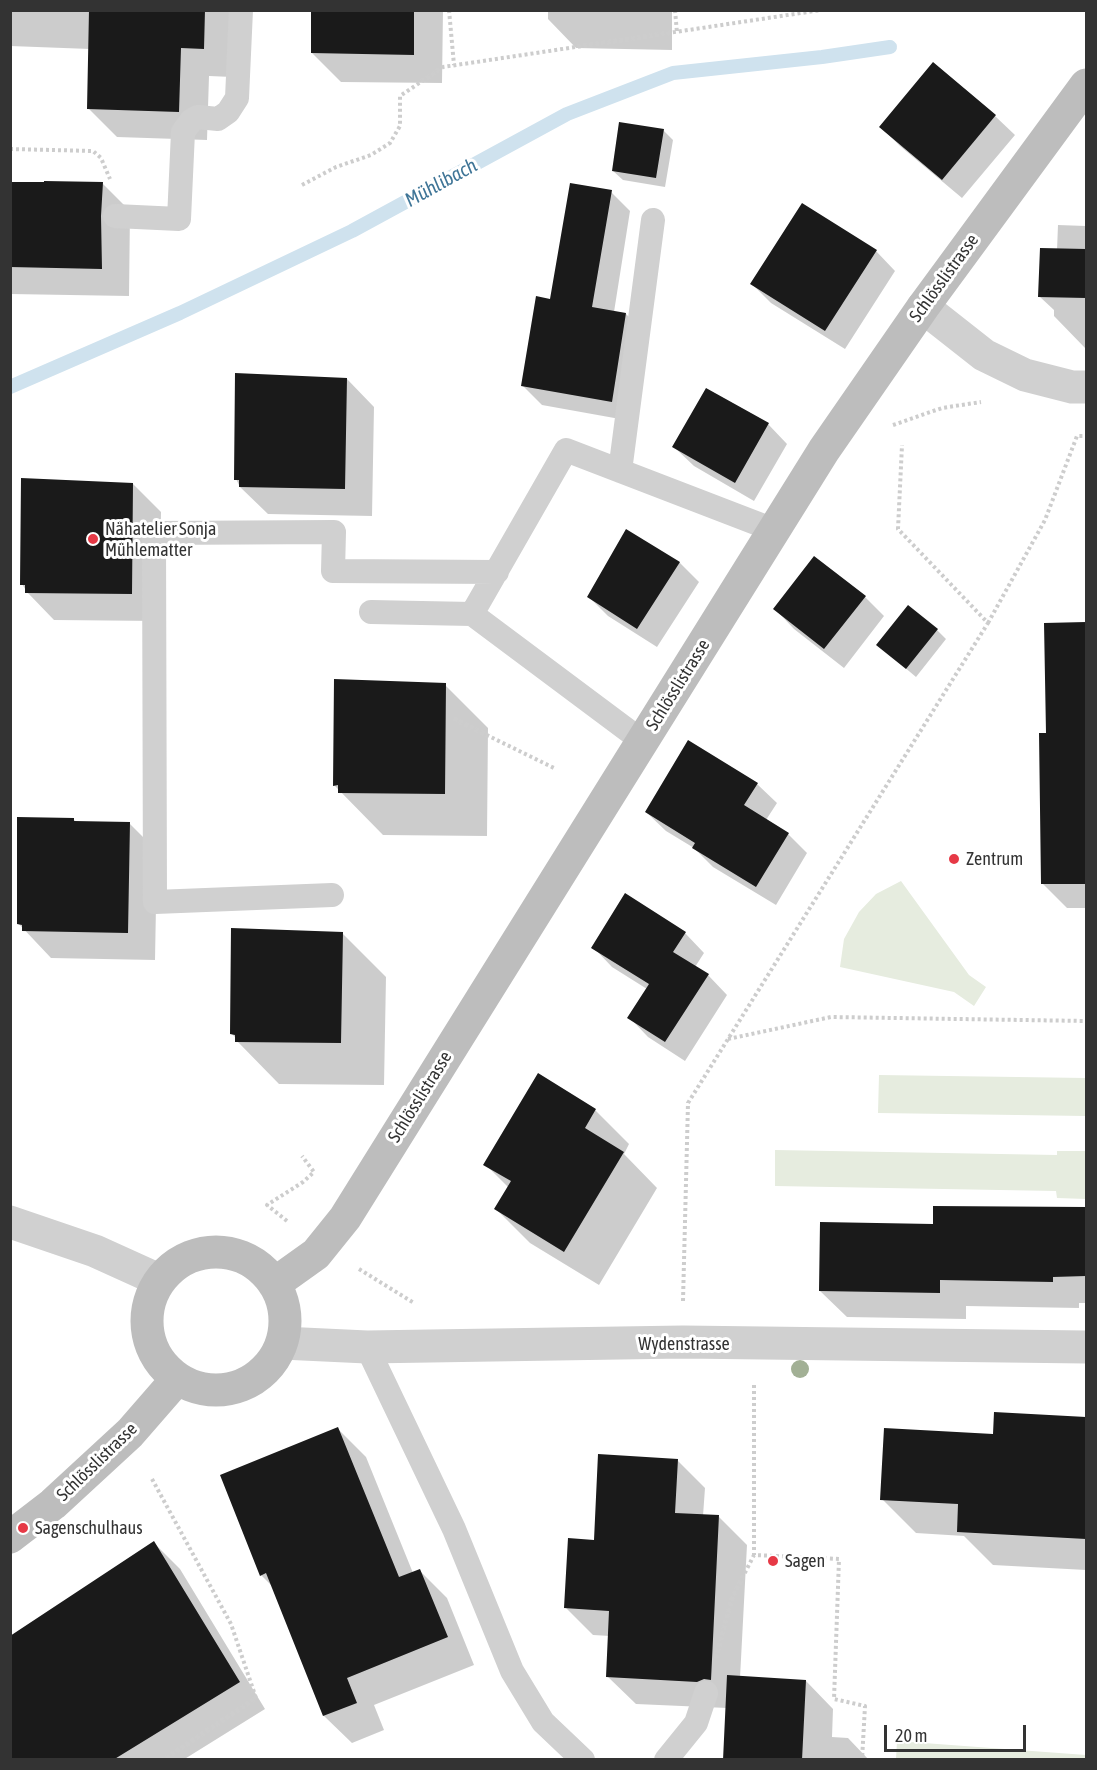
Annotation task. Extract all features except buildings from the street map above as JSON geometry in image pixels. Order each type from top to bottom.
[{"type":"main road","name":"Schlösslistrasse","points":[[274,1284],[316,1254],[345,1218],[824,450],[922,307],[1086,85]]},
{"type":"main road","points":[[204,1253],[231,1253],[256,1264],[274,1284],[283,1302],[285,1322],[282,1343],[270,1365],[250,1382],[226,1390],[200,1389],[177,1378],[161,1363],[150,1344],[146,1321],[149,1300],[159,1280],[179,1262],[204,1253]]},
{"type":"main road","name":"Schlösslistrasse","points":[[10,1537],[53,1504],[130,1432],[177,1378]]},
{"type":"street","points":[[922,307],[984,355],[1025,375],[1072,387],[1086,387]]},
{"type":"street","points":[[10,1222],[95,1251],[159,1280]]},
{"type":"street","name":"Wydenstrasse","points":[[282,1343],[367,1347],[683,1342],[1086,1347]]},
{"type":"lane","points":[[116,216],[179,219],[183,132],[191,121],[198,117],[218,119],[228,112],[237,99],[241,10]]},
{"type":"lane","points":[[620,471],[653,220]]},
{"type":"lane","points":[[472,614],[566,450],[774,530]]},
{"type":"lane","points":[[332,895],[155,902],[154,533],[334,532],[333,571],[496,572]]},
{"type":"lane","points":[[371,612],[472,614],[642,741]]},
{"type":"lane","points":[[367,1347],[454,1529],[512,1671],[543,1722],[583,1760]]},
{"type":"lane","points":[[666,1760],[696,1723],[706,1694]]},
{"type":"path","points":[[449,10],[454,65]]},
{"type":"path","points":[[675,10],[677,33]]},
{"type":"path","points":[[302,186],[336,166],[371,155],[390,143],[400,126],[400,96],[443,67],[821,10]]},
{"type":"path","points":[[10,149],[93,151],[101,158],[109,173],[116,216]]},
{"type":"path","points":[[888,427],[942,408],[983,401]]},
{"type":"path","points":[[683,1311],[688,1103],[988,623],[1045,520],[1077,436],[1086,436]]},
{"type":"path","points":[[902,446],[898,529],[988,623]]},
{"type":"path","points":[[454,719],[556,770]]},
{"type":"path","points":[[728,1039],[831,1017],[1086,1021]]},
{"type":"path","points":[[287,1221],[267,1205],[303,1182],[314,1172],[302,1156]]},
{"type":"path","points":[[359,1269],[408,1300]]},
{"type":"path","points":[[706,1694],[732,1598],[754,1555],[754,1376]]},
{"type":"path","points":[[152,1479],[231,1624],[256,1698],[163,1760]]},
{"type":"path","points":[[754,1555],[839,1559],[834,1700],[865,1706],[862,1760]]},
{"type":"shaded area","points":[[901,881],[969,975],[986,987],[974,1006],[954,992],[840,967],[844,939],[859,912],[876,894]]},
{"type":"shaded area","points":[[879,1075],[1086,1078],[1086,1116],[878,1113]]},
{"type":"shaded area","points":[[775,1150],[1057,1155],[1057,1151],[1086,1151],[1086,1199],[1057,1198],[1056,1191],[775,1186]]},
{"type":"shaded area","points":[[897,1741],[1086,1755],[1086,1759],[896,1759]]},
{"type":"waterway","name":"Mühlibach","points":[[10,387],[180,313],[352,231],[567,114],[673,73],[822,57],[890,47]]},
{"type":"place","name":"Nähatelier Sonja Mühlematter","points":[[93,539]]},
{"type":"place","name":"Zentrum","points":[[954,859]]},
{"type":"place","name":"Sagenschulhaus","points":[[23,1528]]},
{"type":"place","name":"Sagen","points":[[773,1561]]}]
